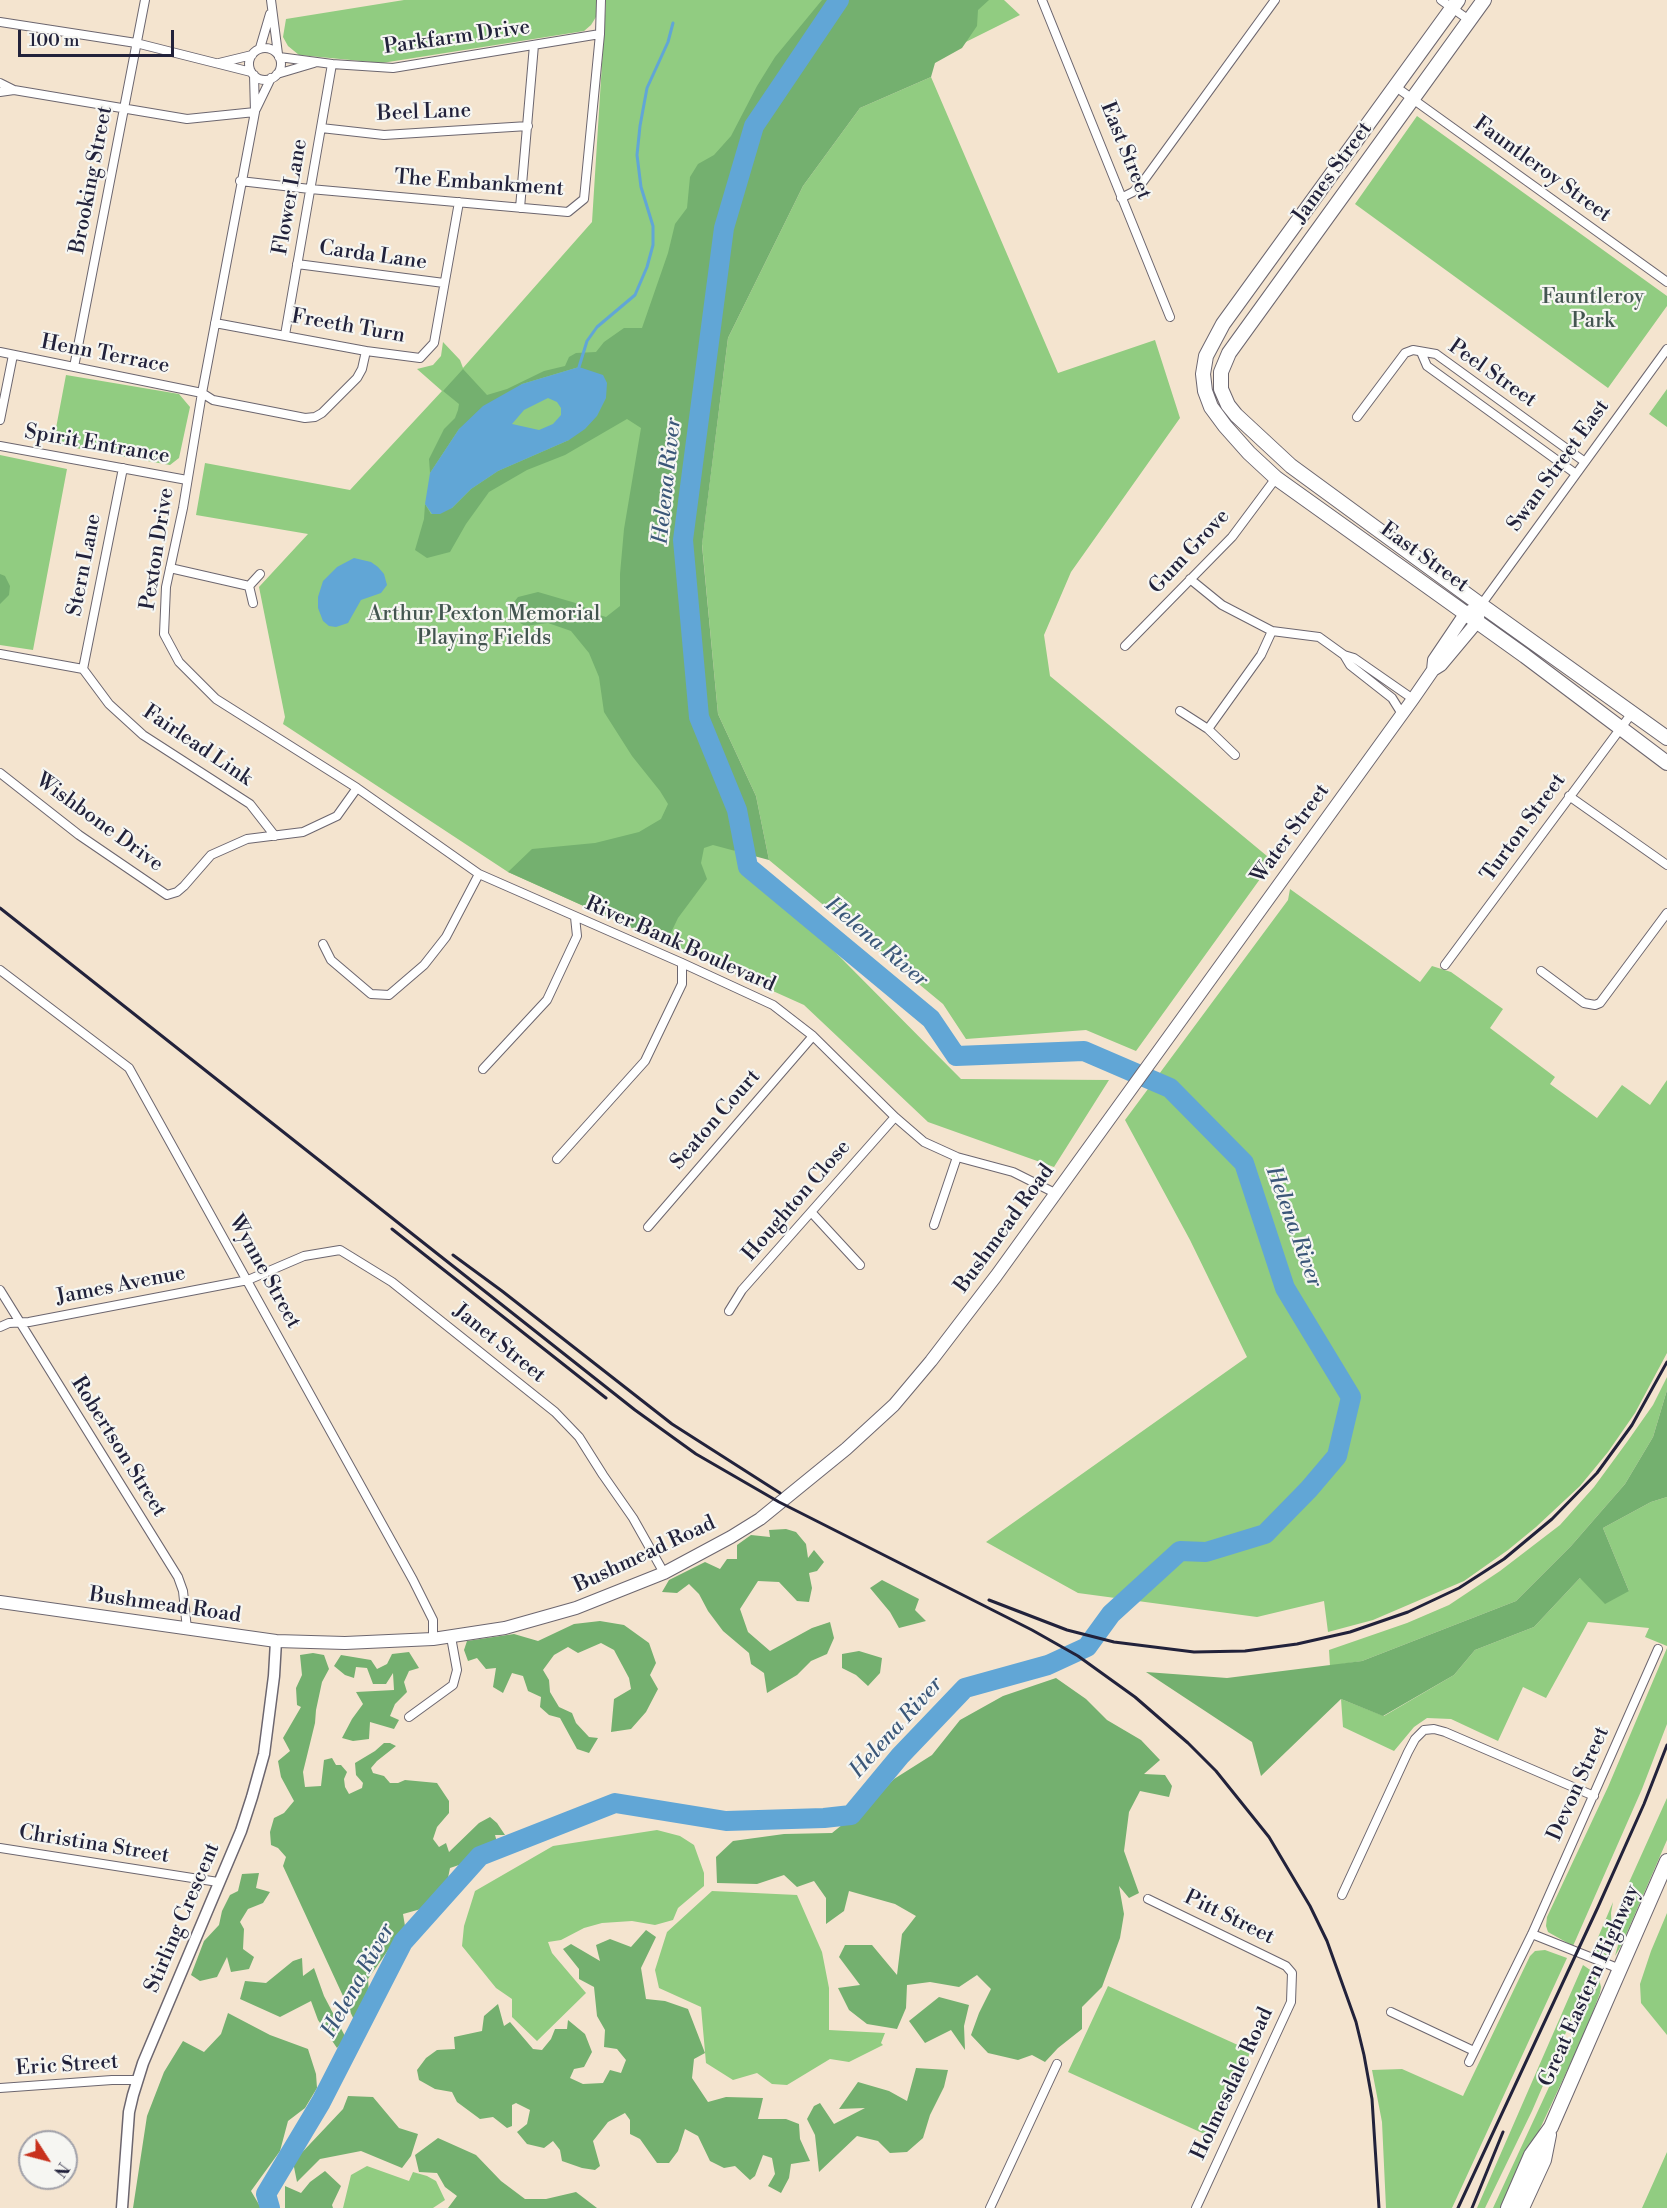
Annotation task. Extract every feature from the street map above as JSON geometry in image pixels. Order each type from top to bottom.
[{"type":"highway","name":"James Street","points":[[1221,372],[1229,353],[1484,0]]},
{"type":"highway","name":"James Street","points":[[1206,356],[1223,324],[1396,87],[1451,3]]},
{"type":"highway","name":"East Street","points":[[1206,356],[1203,374],[1205,391],[1211,407],[1249,453],[1276,478],[1477,622],[1667,763]]},
{"type":"highway","name":"East Street","points":[[1221,372],[1223,396],[1246,426],[1291,466],[1480,605],[1667,738]]},
{"type":"highway","name":"Great Eastern Highway","points":[[1522,2208],[1544,2160],[1551,2127],[1667,1861]]},
{"type":"highway","name":"Great Eastern Highway","points":[[1508,2208],[1531,2155],[1551,2127]]},
{"type":"main road","name":"Water Street","points":[[1180,1020],[1413,699],[1432,670],[1434,660],[1465,614],[1480,605]]},
{"type":"main road","name":"Water Street","points":[[1432,670],[1441,665],[1477,622],[1480,605]]},
{"type":"main road","name":"Bushmead Road","points":[[0,1602],[276,1641],[345,1643],[433,1639],[504,1628],[576,1608],[664,1573],[760,1519],[846,1449],[894,1405],[964,1319],[1180,1020]]},
{"type":"street","name":"Brooking Street","points":[[74,367],[145,0]]},
{"type":"street","name":"The Embankment","points":[[240,181],[568,212],[584,199],[600,34],[601,0]]},
{"type":"street","name":"East Street","points":[[1042,0],[1170,317]]},
{"type":"street","points":[[1121,198],[1133,192],[1142,183],[1275,0]]},
{"type":"street","points":[[1451,3],[1469,20]]},
{"type":"street","points":[[261,48],[271,4]]},
{"type":"street","points":[[271,4],[281,64],[274,76]]},
{"type":"street","name":"Parkfarm Drive","points":[[0,22],[136,43],[219,63],[260,79],[318,62]]},
{"type":"street","name":"Parkfarm Drive","points":[[219,63],[252,55],[261,48],[272,49],[278,55],[318,62],[393,68],[600,34]]},
{"type":"street","points":[[520,208],[534,45]]},
{"type":"street","points":[[252,55],[249,65],[252,74]]},
{"type":"street","name":"Flower Lane","points":[[285,335],[332,64]]},
{"type":"street","name":"Pexton Drive","points":[[252,74],[255,112]]},
{"type":"street","name":"Pexton Drive","points":[[274,76],[255,112],[240,181],[188,480],[166,587],[164,634],[179,662],[216,699],[357,788],[479,874]]},
{"type":"street","points":[[0,83],[14,90],[187,119],[255,112]]},
{"type":"street","name":"Fauntleroy Street","points":[[1396,87],[1667,282]]},
{"type":"street","points":[[0,92],[14,90]]},
{"type":"street","name":"Beel Lane","points":[[321,128],[384,135],[528,126]]},
{"type":"street","name":"Freeth Turn","points":[[215,323],[366,351],[420,358],[434,343],[459,202]]},
{"type":"street","name":"Carda Lane","points":[[297,264],[444,284]]},
{"type":"street","name":"Swan Street East","points":[[1480,605],[1667,349]]},
{"type":"street","points":[[1357,417],[1405,353],[1413,350],[1421,352]]},
{"type":"street","name":"Henn Terrace","points":[[0,352],[202,393],[213,400],[305,418],[315,417],[322,413],[357,378],[366,351]]},
{"type":"street","name":"Peel Street","points":[[1421,352],[1436,354],[1585,462]]},
{"type":"street","name":"Peel Street","points":[[1421,352],[1427,366],[1576,474]]},
{"type":"street","points":[[0,420],[13,355]]},
{"type":"street","name":"Spirit Entrance","points":[[0,446],[188,480]]},
{"type":"street","name":"Stern Lane","points":[[83,669],[123,468]]},
{"type":"street","name":"Gum Grove","points":[[1125,646],[1232,537],[1276,478]]},
{"type":"street","points":[[170,568],[249,586]]},
{"type":"street","points":[[249,586],[260,574]]},
{"type":"street","points":[[1190,579],[1222,605],[1272,631],[1319,637],[1413,699]]},
{"type":"street","points":[[249,586],[252,603]]},
{"type":"street","points":[[1208,729],[1262,655],[1272,631]]},
{"type":"street","points":[[0,654],[83,669]]},
{"type":"street","points":[[1344,655],[1350,665],[1392,698],[1402,714]]},
{"type":"street","name":"Fairlead Link","points":[[83,669],[109,704],[143,735],[250,804],[275,836]]},
{"type":"street","points":[[1180,711],[1208,729],[1235,755]]},
{"type":"street","name":"Turton Street","points":[[1445,965],[1632,713]]},
{"type":"street","name":"Wishbone Drive","points":[[0,773],[79,835],[167,895],[177,892],[184,886],[211,855],[247,839],[303,832],[338,816],[357,788]]},
{"type":"street","points":[[1569,796],[1667,865]]},
{"type":"street","points":[[323,944],[331,960],[371,994],[389,995],[424,965],[446,937],[479,874]]},
{"type":"street","name":"River Bank Boulevard","points":[[479,874],[772,1005],[813,1036],[895,1117],[924,1142],[957,1157],[1013,1172],[1055,1193]]},
{"type":"street","points":[[1541,971],[1584,1003],[1595,1005],[1605,998],[1667,913]]},
{"type":"street","points":[[483,1069],[547,1000],[577,936],[575,917]]},
{"type":"street","points":[[557,1159],[645,1061],[682,984],[682,963]]},
{"type":"street","name":"Wynne Street","points":[[0,970],[129,1068],[413,1580],[433,1620],[433,1639]]},
{"type":"street","name":"Seaton Court","points":[[648,1227],[813,1036]]},
{"type":"street","name":"Houghton Close","points":[[729,1311],[742,1290],[895,1117]]},
{"type":"street","points":[[934,1225],[957,1157]]},
{"type":"street","points":[[812,1213],[860,1265]]},
{"type":"street","name":"Janet Street","points":[[248,1280],[304,1256],[340,1250],[392,1282],[555,1412],[579,1437],[633,1518],[664,1573]]},
{"type":"street","name":"James Avenue","points":[[0,1327],[9,1323],[248,1280]]},
{"type":"street","name":"Robertson Street","points":[[0,1290],[178,1577],[183,1591],[187,1629]]},
{"type":"street","points":[[409,1717],[453,1685],[457,1670],[451,1637]]},
{"type":"street","name":"Stirling Crescent","points":[[122,2208],[129,2112],[137,2080],[241,1831],[264,1754],[276,1641]]},
{"type":"street","name":"Devon Street","points":[[1469,2062],[1532,1934],[1658,1649]]},
{"type":"street","points":[[1342,1895],[1408,1752],[1415,1739],[1424,1730],[1434,1729],[1444,1732],[1594,1796]]},
{"type":"street","name":"Christina Street","points":[[0,1848],[218,1882]]},
{"type":"street","name":"Pitt Street","points":[[1148,1899],[1286,1966],[1292,1973]]},
{"type":"street","points":[[1532,1934],[1620,1969]]},
{"type":"street","name":"Holmesdale Road","points":[[1196,2208],[1291,2002],[1292,1973]]},
{"type":"street","points":[[1391,2012],[1474,2051]]},
{"type":"street","points":[[990,2208],[1057,2064]]},
{"type":"street","name":"Eric Street","points":[[0,2088],[137,2080]]},
{"type":"green space","points":[[404,0],[596,0],[596,17],[584,31],[382,63],[299,55],[288,46],[283,37],[286,19]]},
{"type":"green space","name":"Arthur Pexton Memorial Playing Fields","points":[[606,0],[1004,0],[1020,15],[787,131],[671,498],[728,844],[961,1079],[1109,1080],[1054,1167],[928,1122],[804,1005],[508,872],[283,724],[285,717],[259,587],[308,534],[196,515],[205,463],[350,490],[442,391],[417,369],[433,365],[441,356],[443,342],[460,360],[463,368],[592,222]]},
{"type":"green space","points":[[822,0],[989,0],[978,10],[977,26],[962,48],[935,63],[931,77],[860,108],[803,186],[728,338],[702,545],[718,714],[756,796],[769,860],[713,845],[704,848],[701,863],[707,879],[678,918],[666,943],[508,872],[532,849],[595,843],[639,832],[661,819],[668,804],[632,756],[604,712],[599,677],[589,653],[571,631],[548,623],[525,626],[509,616],[510,607],[518,597],[538,592],[579,604],[606,617],[620,606],[624,529],[641,428],[627,419],[565,455],[527,470],[489,492],[466,524],[450,552],[427,558],[415,550],[424,519],[425,504],[431,514],[452,508],[471,489],[498,471],[569,440],[579,367],[522,384],[459,429],[430,473],[429,459],[444,429],[455,418],[458,410],[459,404],[443,391],[463,369],[487,395],[507,389],[544,371],[565,366],[569,357],[576,353],[596,352],[604,342],[624,328],[642,328],[668,253],[675,224],[687,208],[690,177],[698,164],[714,155],[731,136],[775,57]]},
{"type":"green space","points":[[931,77],[1058,373],[1155,340],[1180,418],[1071,572],[1044,635],[1050,676],[1273,861],[1136,1051],[1086,1030],[966,1039],[943,1004],[769,860],[756,796],[718,714],[702,544],[728,338],[803,186],[860,108]]},
{"type":"green space","name":"Fauntleroy Park","points":[[1417,116],[1667,296],[1667,306],[1608,388],[1355,204]]},
{"type":"green space","points":[[66,375],[179,394],[190,407],[179,458],[170,465],[53,444]]},
{"type":"green space","points":[[1667,389],[1667,427],[1649,414]]},
{"type":"green space","points":[[0,455],[67,469],[33,650],[0,645]]},
{"type":"green space","points":[[0,574],[5,576],[10,586],[9,595],[0,604]]},
{"type":"green space","points":[[1290,889],[1420,982],[1432,966],[1451,972],[1503,1009],[1490,1028],[1555,1077],[1550,1084],[1597,1118],[1622,1085],[1650,1105],[1667,1080],[1667,1353],[1635,1413],[1608,1452],[1580,1486],[1508,1550],[1464,1581],[1373,1620],[1328,1632],[1324,1601],[1257,1617],[1078,1593],[986,1542],[1247,1357],[1190,1240],[1125,1120],[1288,900]]},
{"type":"green space","points":[[1667,1377],[1667,1390],[1653,1437],[1625,1484],[1571,1546],[1516,1601],[1362,1661],[1330,1666],[1329,1650],[1407,1623],[1449,1605],[1500,1571],[1560,1525],[1594,1487],[1627,1442],[1653,1405]]},
{"type":"green space","points":[[1667,1390],[1667,1497],[1651,1502],[1603,1528],[1629,1591],[1605,1604],[1580,1578],[1534,1627],[1475,1650],[1454,1675],[1383,1716],[1341,1699],[1261,1776],[1252,1742],[1146,1672],[1227,1678],[1362,1661],[1516,1601],[1571,1546],[1625,1484],[1653,1437]]},
{"type":"green space","points":[[1667,1497],[1667,1646],[1645,1637],[1649,1628],[1588,1622],[1546,1698],[1523,1687],[1498,1741],[1451,1719],[1427,1718],[1414,1727],[1394,1751],[1343,1727],[1341,1699],[1384,1716],[1454,1675],[1475,1650],[1534,1627],[1580,1578],[1629,1591],[1603,1528],[1651,1502]]},
{"type":"green space","points":[[786,1529],[796,1532],[806,1544],[808,1558],[814,1550],[824,1562],[817,1571],[809,1573],[812,1588],[809,1602],[797,1601],[779,1582],[758,1581],[740,1609],[748,1632],[770,1651],[812,1628],[830,1622],[834,1638],[827,1654],[811,1661],[797,1675],[767,1693],[764,1673],[751,1664],[749,1653],[723,1631],[699,1594],[689,1584],[677,1593],[662,1592],[669,1580],[705,1562],[720,1569],[727,1559],[737,1559],[737,1545],[751,1535],[770,1537],[769,1530]]},
{"type":"green space","points":[[882,1580],[919,1599],[915,1610],[926,1621],[899,1628],[890,1612],[870,1588]]},
{"type":"green space","points":[[600,1621],[624,1625],[649,1643],[656,1663],[650,1675],[658,1689],[646,1712],[631,1729],[611,1732],[614,1699],[631,1689],[629,1678],[614,1650],[601,1643],[578,1653],[568,1647],[554,1655],[543,1670],[549,1680],[550,1692],[559,1707],[572,1713],[576,1723],[589,1737],[598,1738],[589,1753],[577,1749],[560,1718],[549,1715],[540,1707],[541,1697],[528,1691],[523,1676],[512,1673],[503,1693],[493,1687],[496,1668],[486,1669],[477,1658],[468,1661],[464,1650],[467,1641],[514,1634],[538,1641],[574,1624]]},
{"type":"green space","points":[[1667,1648],[1667,1724],[1642,1789],[1573,1946],[1548,1932],[1547,1917],[1608,1787]]},
{"type":"green space","points":[[859,1651],[882,1658],[880,1673],[868,1686],[856,1675],[842,1668],[842,1654]]},
{"type":"green space","points":[[409,1652],[419,1668],[409,1671],[404,1682],[407,1692],[395,1704],[390,1716],[399,1720],[394,1729],[370,1722],[369,1739],[353,1741],[342,1738],[363,1704],[356,1692],[394,1690],[393,1673],[386,1684],[373,1684],[367,1668],[356,1667],[354,1678],[345,1675],[334,1666],[341,1655],[371,1660],[377,1669],[387,1664],[392,1654]]},
{"type":"green space","points":[[313,1653],[324,1655],[329,1669],[322,1682],[303,1772],[305,1787],[321,1786],[324,1760],[332,1758],[336,1765],[341,1765],[347,1772],[344,1779],[349,1794],[362,1788],[363,1783],[356,1775],[355,1763],[384,1743],[390,1743],[396,1746],[371,1768],[373,1773],[384,1776],[390,1783],[405,1780],[437,1783],[449,1801],[449,1813],[437,1827],[433,1839],[439,1847],[446,1843],[449,1852],[479,1823],[490,1817],[505,1835],[495,1835],[497,1842],[472,1853],[462,1864],[450,1868],[448,1878],[436,1895],[421,1909],[403,1914],[405,1926],[368,1979],[369,1993],[360,2005],[355,2022],[283,1866],[286,1857],[278,1848],[271,1845],[270,1832],[274,1818],[284,1813],[294,1801],[281,1777],[278,1761],[290,1751],[283,1738],[301,1707],[297,1705],[296,1688],[302,1675],[300,1655]]},
{"type":"green space","points":[[1056,1678],[1086,1699],[1107,1720],[1141,1740],[1160,1760],[1144,1774],[1165,1775],[1172,1786],[1169,1797],[1140,1791],[1129,1812],[1124,1851],[1139,1893],[1129,1898],[1119,1886],[1124,1914],[1120,1938],[1102,1987],[1082,2007],[1082,2029],[1045,2062],[1032,2055],[1018,2060],[988,2053],[971,2035],[991,1989],[977,1975],[959,1987],[930,1982],[907,1985],[906,2008],[897,2029],[867,2024],[849,2010],[838,1988],[860,1985],[839,1957],[845,1945],[872,1945],[897,1975],[902,1934],[916,1916],[895,1904],[849,1891],[844,1911],[826,1924],[826,1898],[814,1881],[797,1887],[784,1875],[757,1884],[717,1883],[716,1857],[733,1841],[784,1834],[832,1833],[878,1796],[894,1779],[932,1755],[960,1720],[1003,1696]]},
{"type":"green space","points":[[1667,1798],[1667,1840],[1615,1956],[1620,1938],[1619,1909],[1622,1898]]},
{"type":"green space","points":[[657,1830],[680,1836],[694,1845],[704,1873],[704,1886],[678,1908],[673,1920],[655,1925],[632,1921],[602,1923],[584,1928],[561,1940],[548,1942],[552,1953],[586,1993],[537,2041],[512,2017],[512,1999],[496,1988],[462,1946],[464,1926],[475,1891],[553,1846]]},
{"type":"green space","points":[[259,1873],[256,1888],[270,1892],[263,1903],[248,1909],[240,1922],[244,1929],[243,1949],[254,1957],[249,1969],[231,1972],[227,1957],[217,1977],[200,1981],[191,1975],[204,1941],[219,1925],[222,1911],[230,1895],[238,1891],[242,1874]]},
{"type":"green space","points":[[712,1891],[797,1895],[822,1952],[829,1988],[829,2030],[885,2033],[881,2043],[883,2045],[849,2062],[830,2059],[787,2085],[772,2084],[757,2073],[733,2080],[706,2063],[701,2007],[659,1988],[655,1970],[667,1932]]},
{"type":"green space","points":[[1613,1902],[1612,1937],[1604,1960],[1591,1954]]},
{"type":"green space","points":[[1667,1913],[1667,2035],[1641,2003],[1640,1984]]},
{"type":"green space","points":[[646,1930],[656,1937],[641,1968],[646,1999],[665,2001],[688,2009],[705,2053],[694,2059],[692,2078],[708,2102],[726,2097],[763,2098],[758,2119],[786,2119],[799,2124],[800,2139],[810,2161],[791,2164],[789,2178],[781,2193],[768,2186],[775,2174],[772,2158],[763,2155],[755,2176],[750,2180],[735,2166],[724,2168],[710,2161],[698,2136],[685,2129],[678,2151],[669,2163],[657,2163],[640,2139],[630,2134],[630,2120],[625,2113],[608,2122],[593,2141],[600,2166],[595,2170],[582,2168],[562,2161],[560,2150],[553,2141],[544,2148],[527,2144],[517,2132],[527,2124],[530,2110],[516,2103],[512,2105],[512,2126],[507,2128],[493,2117],[480,2119],[457,2102],[452,2092],[435,2089],[419,2080],[417,2070],[426,2058],[437,2050],[455,2049],[454,2037],[482,2031],[484,2016],[498,2004],[504,2026],[510,2022],[533,2049],[542,2050],[551,2039],[555,2029],[567,2029],[568,2020],[585,2034],[592,2052],[584,2067],[574,2069],[570,2078],[583,2084],[603,2083],[610,2070],[621,2073],[626,2060],[617,2049],[604,2047],[605,2030],[597,2016],[594,1987],[579,1979],[579,1969],[563,1949],[571,1944],[600,1961],[596,1945],[610,1939],[631,1947]]},
{"type":"green space","points":[[1545,1950],[1567,1958],[1452,2208],[1386,2208],[1382,2122],[1372,2070],[1402,2069],[1463,2096],[1530,1956],[1535,1951]]},
{"type":"green space","points":[[302,1958],[303,1976],[314,1968],[324,1996],[346,2038],[337,2048],[318,2020],[311,2001],[280,2017],[240,1999],[245,1981],[266,1983],[293,1961]]},
{"type":"green space","points":[[1583,1965],[1596,1974],[1596,1980],[1589,1995],[1573,2016],[1532,2111],[1485,2208],[1477,2208]]},
{"type":"green space","points":[[1599,1979],[1600,1993],[1586,2030],[1503,2208],[1493,2208]]},
{"type":"green space","points":[[1108,1986],[1251,2051],[1211,2137],[1068,2072]]},
{"type":"green space","points":[[939,1997],[969,2005],[964,2026],[965,2050],[951,2030],[925,2043],[909,2021]]},
{"type":"green space","points":[[228,2013],[270,2035],[308,2049],[316,2074],[317,2088],[305,2108],[288,2121],[280,2151],[251,2191],[261,2208],[133,2208],[147,2116],[164,2072],[183,2041],[204,2052],[221,2034]]},
{"type":"green space","points":[[916,2068],[948,2070],[944,2087],[930,2115],[923,2138],[907,2152],[890,2153],[878,2141],[857,2136],[819,2172],[815,2135],[807,2119],[814,2106],[820,2103],[834,2124],[865,2108],[839,2109],[858,2082],[889,2091],[907,2101]]},
{"type":"green space","points":[[348,2096],[373,2097],[399,2128],[418,2134],[411,2156],[402,2168],[361,2151],[320,2159],[297,2182],[293,2162],[343,2109]]},
{"type":"green space","points":[[438,2138],[476,2155],[501,2181],[525,2199],[546,2199],[576,2192],[597,2208],[448,2208],[457,2196],[445,2187],[437,2173],[419,2172],[415,2155]]},
{"type":"green space","points":[[1667,2152],[1667,2208],[1642,2208]]},
{"type":"green space","points":[[367,2166],[409,2181],[413,2172],[427,2176],[436,2181],[445,2200],[433,2208],[343,2208],[351,2175]]},
{"type":"green space","points":[[325,2171],[341,2186],[332,2205],[333,2208],[285,2208],[285,2186],[301,2193],[310,2182]]},
{"type":"water","points":[[579,367],[603,375],[607,383],[606,398],[597,416],[585,429],[569,440],[498,471],[471,489],[452,508],[440,514],[432,514],[425,504],[430,473],[459,429],[483,406],[522,384]],"holes":[[[548,398],[557,402],[561,408],[561,415],[553,424],[539,430],[512,424],[524,410]]]},
{"type":"water","points":[[354,558],[371,562],[378,567],[384,574],[387,585],[381,593],[361,600],[348,623],[336,627],[329,626],[323,621],[318,608],[318,597],[323,581],[337,567]]},
{"type":"waterway","name":"Helena River","points":[[270,2208],[266,2194],[321,2102],[403,1942],[480,1856],[615,1803],[726,1821],[851,1815],[900,1756],[965,1688],[1048,1665],[1087,1647],[1111,1614],[1180,1551],[1206,1552],[1265,1534],[1309,1489],[1337,1456],[1351,1397],[1285,1288],[1244,1163],[1170,1088],[1084,1051],[956,1056],[931,1019],[748,867],[737,810],[699,717],[683,540],[724,228],[754,126],[839,0]]},
{"type":"waterway","points":[[579,367],[587,341],[597,327],[635,295],[647,267],[653,245],[653,226],[641,187],[637,155],[640,126],[647,88],[668,42],[673,23]]},
{"type":"railway","points":[[0,908],[635,1410],[696,1454],[779,1502],[1032,1630],[1078,1656],[1135,1697],[1188,1743],[1216,1771],[1269,1837],[1310,1906],[1327,1941],[1356,2022],[1364,2055],[1372,2099],[1379,2208]]},
{"type":"railway","points":[[392,1229],[606,1398]]},
{"type":"railway","points":[[453,1255],[672,1424],[780,1493]]},
{"type":"railway","points":[[989,1600],[1067,1630],[1114,1642],[1194,1652],[1245,1651],[1297,1644],[1350,1632],[1408,1612],[1459,1588],[1504,1559],[1552,1519],[1597,1473],[1632,1425],[1667,1362]]},
{"type":"railway","points":[[1458,2208],[1598,1907],[1644,1804],[1667,1745]]},
{"type":"railway","points":[[1472,2208],[1503,2132]]}]
